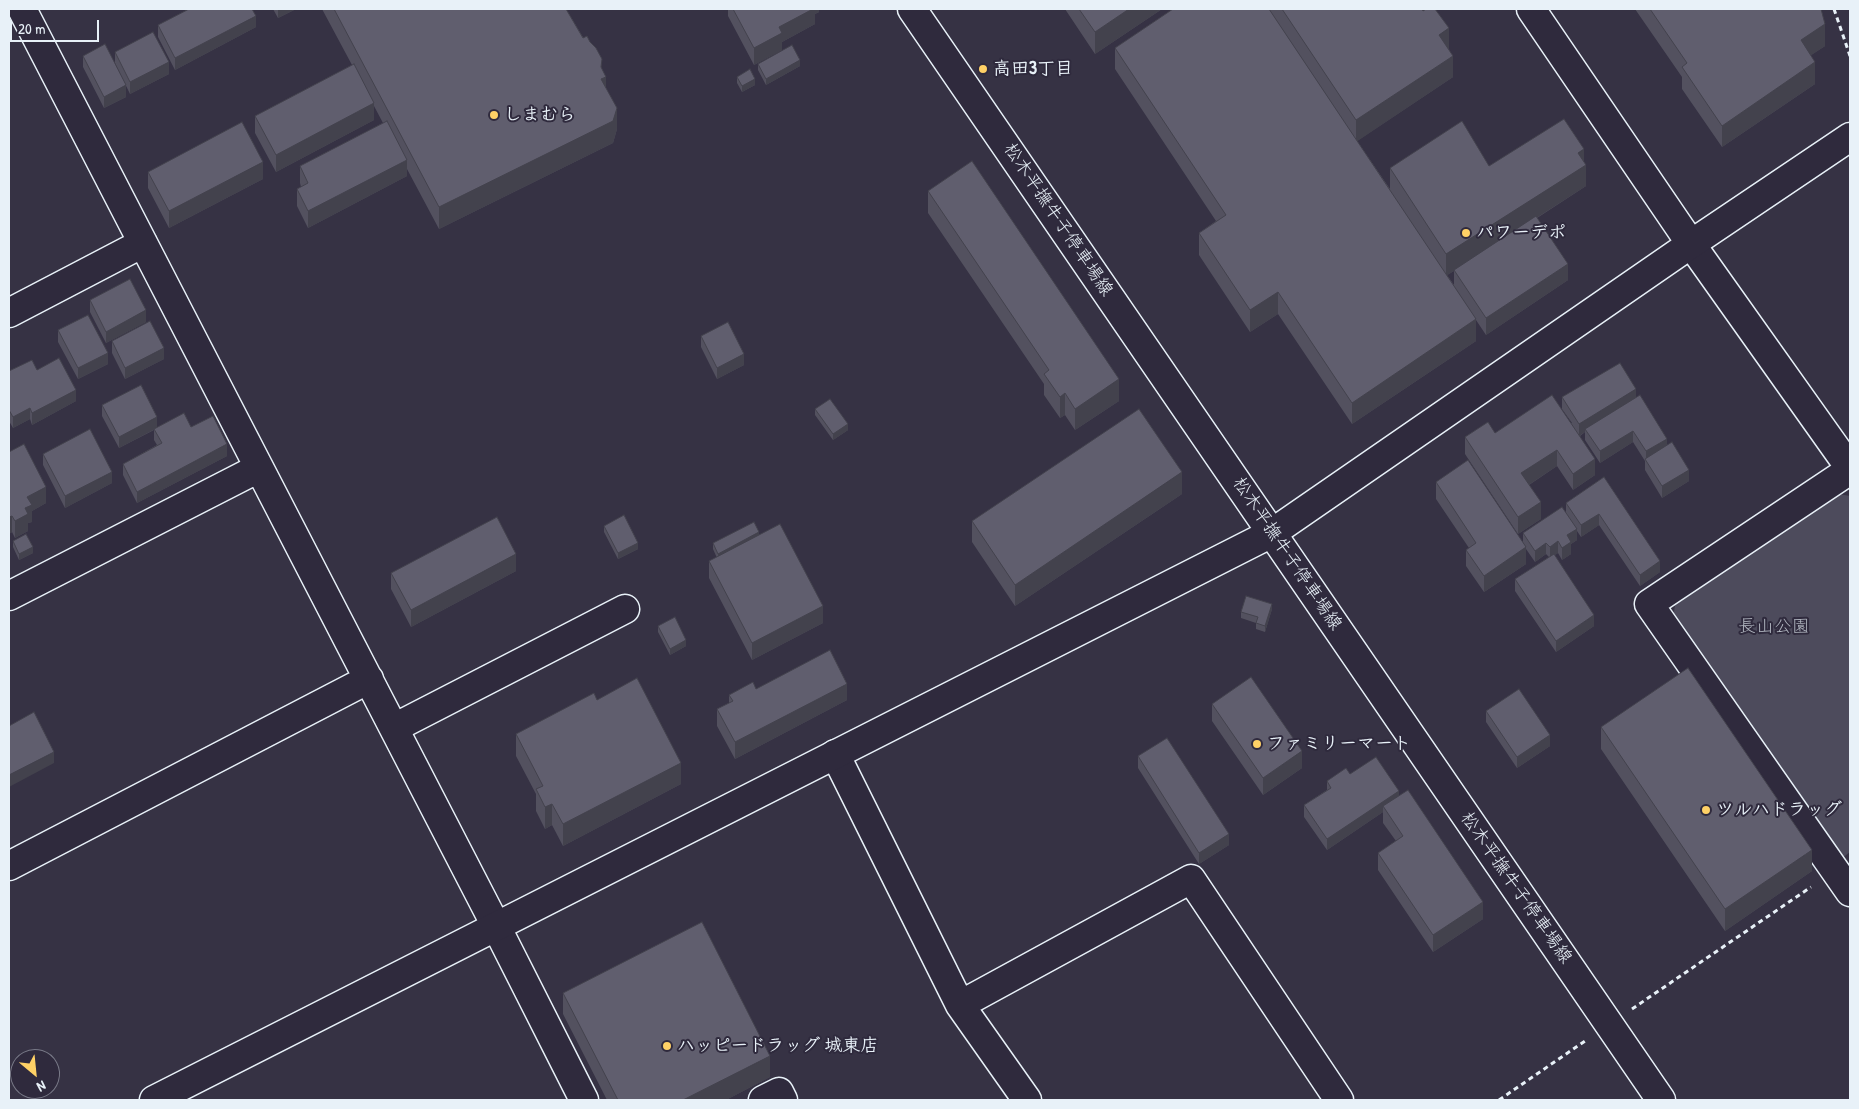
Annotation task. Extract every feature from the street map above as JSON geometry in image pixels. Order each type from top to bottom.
[{"type":"street","name":"松木平撫牛子停車場線","points":[[912,9],[1661,1100]]},
{"type":"street","points":[[1531,9],[1691,244],[1850,469],[1649,604],[1843,881]]},
{"type":"street","points":[[19,20],[143,243],[584,1100]]},
{"type":"street","points":[[154,1100],[1272,533],[1691,244],[1850,137]]},
{"type":"street","points":[[9,313],[143,243]]},
{"type":"street","points":[[9,596],[259,468]]},
{"type":"street","points":[[394,728],[625,609]]},
{"type":"street","points":[[9,866],[368,679]]},
{"type":"street","points":[[835,754],[960,1005],[1027,1100]]},
{"type":"street","points":[[960,1005],[1191,879],[1339,1100]]},
{"type":"street","points":[[763,1100],[779,1092],[783,1100]]},
{"type":"path","points":[[1834,9],[1850,56]]},
{"type":"path","points":[[1498,1100],[1610,1024],[1843,881]]},
{"type":"green space","name":"長山公園","points":[[1833,493],[1850,496],[1850,852],[1841,859],[1673,617],[1676,600]]},
{"type":"building","points":[[189,9],[252,9],[256,16],[175,58],[158,25]]},
{"type":"building","name":"しまむら","points":[[334,9],[566,9],[583,38],[587,36],[602,59],[601,67],[606,77],[601,79],[617,108],[613,121],[439,207]]},
{"type":"building","points":[[733,9],[813,9],[779,27],[782,33],[754,48]]},
{"type":"building","points":[[1079,9],[1129,9],[1095,32]]},
{"type":"building","points":[[1173,9],[1269,9],[1476,319],[1352,403],[1278,292],[1250,310],[1199,233],[1226,215],[1115,48]]},
{"type":"building","points":[[1282,9],[1422,9],[1423,11],[1435,9],[1449,28],[1439,35],[1453,56],[1356,120]]},
{"type":"building","points":[[1650,9],[1821,9],[1825,24],[1801,40],[1815,62],[1722,126],[1682,67],[1687,63]]},
{"type":"building","points":[[153,32],[169,62],[130,82],[115,52]]},
{"type":"building","points":[[105,44],[126,85],[104,97],[83,56]]},
{"type":"building","points":[[792,45],[800,60],[766,79],[758,64]]},
{"type":"building","points":[[354,64],[374,103],[276,155],[255,116]]},
{"type":"building","points":[[750,69],[755,79],[742,86],[737,77]]},
{"type":"building","name":"パワーデポ","points":[[1564,119],[1584,149],[1578,153],[1586,165],[1446,254],[1390,168],[1462,121],[1489,166]]},
{"type":"building","points":[[387,121],[407,160],[308,211],[297,189],[308,183],[300,166]]},
{"type":"building","points":[[242,122],[263,162],[169,211],[148,172]]},
{"type":"building","points":[[972,161],[1119,379],[1075,409],[1065,393],[1060,397],[1044,374],[1049,370],[928,191]]},
{"type":"building","points":[[1536,216],[1568,264],[1486,318],[1454,270]]},
{"type":"building","points":[[130,279],[146,310],[106,332],[90,300]]},
{"type":"building","points":[[88,315],[108,353],[78,368],[58,330]]},
{"type":"building","points":[[150,321],[164,348],[125,368],[112,341]]},
{"type":"building","points":[[728,322],[744,354],[717,368],[701,336]]},
{"type":"building","points":[[59,358],[76,390],[32,413],[30,408],[13,417],[9,410],[9,371],[32,360],[37,370]]},
{"type":"building","points":[[1620,363],[1636,389],[1579,424],[1562,397]]},
{"type":"building","points":[[141,385],[157,417],[119,437],[102,405]]},
{"type":"building","points":[[1552,395],[1595,459],[1573,474],[1557,450],[1521,473],[1541,502],[1518,517],[1465,437],[1488,422],[1495,433]]},
{"type":"building","points":[[1640,395],[1667,439],[1646,451],[1633,431],[1600,451],[1585,429]]},
{"type":"building","points":[[830,399],[848,424],[833,434],[815,409]]},
{"type":"building","points":[[1139,409],[1182,472],[1015,585],[972,521]]},
{"type":"building","points":[[184,413],[191,427],[213,416],[227,444],[137,492],[123,464],[162,443],[154,429]]},
{"type":"building","points":[[90,429],[112,472],[65,496],[43,454]]},
{"type":"building","points":[[1672,442],[1689,470],[1662,486],[1645,459]]},
{"type":"building","points":[[24,444],[46,487],[27,497],[32,505],[25,508],[28,514],[15,521],[12,516],[9,517],[9,452]]},
{"type":"building","points":[[1468,460],[1526,547],[1484,576],[1466,550],[1476,543],[1436,482]]},
{"type":"building","points":[[1604,477],[1660,561],[1640,575],[1599,514],[1581,525],[1566,503]]},
{"type":"building","points":[[1562,507],[1577,529],[1567,535],[1571,542],[1562,548],[1558,541],[1550,547],[1546,543],[1535,551],[1523,533]]},
{"type":"building","points":[[624,515],[638,543],[618,553],[604,526]]},
{"type":"building","points":[[497,517],[516,554],[411,610],[391,573]]},
{"type":"building","points":[[754,522],[759,532],[718,554],[713,543]]},
{"type":"building","points":[[780,524],[823,606],[752,643],[709,561]]},
{"type":"building","points":[[26,534],[33,547],[19,554],[13,541]]},
{"type":"building","points":[[1554,554],[1594,615],[1556,641],[1515,579]]},
{"type":"building","points":[[1246,596],[1272,604],[1265,626],[1256,623],[1258,617],[1241,612]]},
{"type":"building","points":[[675,617],[686,640],[670,649],[658,626]]},
{"type":"building","points":[[830,650],[847,684],[735,742],[717,709],[733,701],[729,695],[753,682],[756,689]]},
{"type":"building","name":"ツルハドラッグ","points":[[1688,668],[1812,850],[1725,909],[1601,727]]},
{"type":"building","name":"ファミリーマート","points":[[1251,677],[1302,751],[1263,778],[1212,704]]},
{"type":"building","points":[[637,678],[681,763],[563,824],[552,804],[545,807],[536,789],[543,786],[516,734],[594,693],[597,700]]},
{"type":"building","points":[[1519,689],[1550,735],[1517,757],[1486,711]]},
{"type":"building","points":[[34,712],[54,752],[9,775],[9,726]]},
{"type":"building","points":[[1167,738],[1229,834],[1199,853],[1138,756]]},
{"type":"building","points":[[1376,757],[1399,791],[1327,839],[1304,805],[1331,788],[1327,781],[1346,768],[1350,774]]},
{"type":"building","points":[[1408,790],[1483,902],[1433,935],[1378,853],[1403,836],[1383,806]]},
{"type":"building","name":"ハッピードラッグ 城東店","points":[[702,922],[770,1056],[683,1100],[618,1100],[563,993]]},
{"type":"place","name":"高田3丁目","points":[[983,69]]},
{"type":"place","name":"しまむら","points":[[494,115]]},
{"type":"place","name":"パワーデポ","points":[[1466,233]]},
{"type":"place","name":"ファミリーマート","points":[[1257,744]]},
{"type":"place","name":"ツルハドラッグ","points":[[1706,810]]},
{"type":"place","name":"ハッピードラッグ 城東店","points":[[667,1046]]}]
